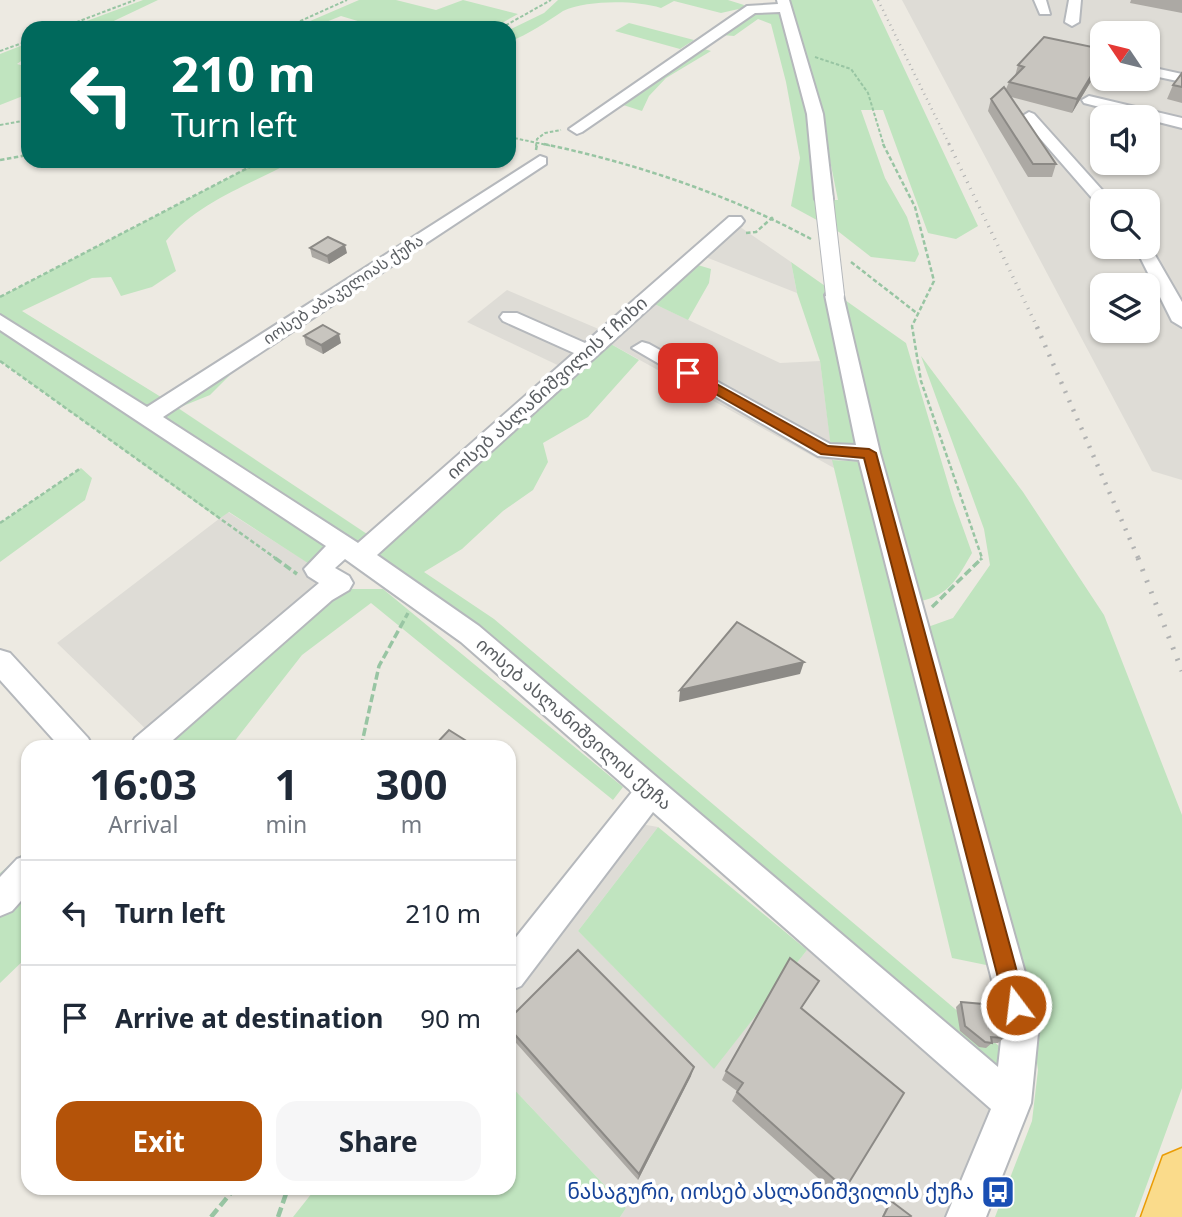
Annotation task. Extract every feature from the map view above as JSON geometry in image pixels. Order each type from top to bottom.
[{"type":"highway","points":[[1169,1217],[1182,1175]]},
{"type":"street","points":[[1072,22],[1075,0]]},
{"type":"street","points":[[577,129],[752,9],[784,4],[816,114],[835,295],[869,453],[1021,1023],[1012,1103],[966,1217]]},
{"type":"street","points":[[1160,73],[1182,78]]},
{"type":"street","points":[[1089,100],[1182,123]]},
{"type":"street","points":[[1029,117],[1093,189]]},
{"type":"street","name":"იოსებ აბაკელიას ქუჩა","points":[[516,167],[538,152]]},
{"type":"street","name":"იოსებ აბაკელიას ქუჩა","points":[[147,417],[514,168]]},
{"type":"street","name":"იოსებ ასლანიშვილის I ჩიხი","points":[[331,588],[317,569],[351,551],[588,352],[735,221]]},
{"type":"street","points":[[1150,259],[1182,321]]},
{"type":"street","points":[[510,317],[588,352]]},
{"type":"street","name":"იოსებ ასლანიშვილის ქუჩა","points":[[0,321],[384,572],[470,634],[1012,1103]]},
{"type":"street","points":[[642,348],[826,451],[869,453]]},
{"type":"street","points":[[153,740],[331,588],[384,572]]},
{"type":"street","points":[[0,661],[72,740]]},
{"type":"street","points":[[516,965],[651,791]]},
{"type":"street","points":[[0,873],[21,855]]},
{"type":"street","points":[[0,900],[21,878]]},
{"type":"path","points":[[80,21],[135,0]]},
{"type":"path","points":[[300,21],[347,0]]},
{"type":"path","points":[[514,21],[551,0]]},
{"type":"path","points":[[0,51],[21,44]]},
{"type":"path","points":[[799,55],[827,59],[851,69],[868,93],[883,144],[915,207],[934,281],[912,326],[921,381],[972,522],[982,558],[943,599],[914,620]]},
{"type":"path","points":[[0,125],[21,121]]},
{"type":"path","points":[[516,141],[538,152],[545,133],[577,129]]},
{"type":"path","points":[[0,160],[21,156]]},
{"type":"path","points":[[0,297],[248,168]]},
{"type":"path","points":[[0,361],[331,588]]},
{"type":"path","points":[[0,523],[81,468]]},
{"type":"path","points":[[363,740],[379,666],[417,596]]},
{"type":"path","points":[[211,1217],[229,1195]]},
{"type":"path","points":[[278,1217],[286,1195]]},
{"type":"shaded area","points":[[902,0],[1182,0],[1182,480],[1152,471]]},
{"type":"shaded area","points":[[733,222],[791,262],[797,293],[698,254]]},
{"type":"shaded area","points":[[507,290],[608,333],[646,300],[780,363],[820,361],[834,468],[602,339],[568,370],[467,322]]},
{"type":"shaded area","points":[[228,512],[340,583],[155,738],[57,643]]},
{"type":"shaded area","points":[[635,823],[658,827],[578,931],[714,1068],[807,950],[995,1110],[949,1217],[620,1217],[626,1208],[516,1091],[516,979]]},
{"type":"green space","points":[[143,0],[158,0],[114,21],[87,21]]},
{"type":"green space","points":[[359,0],[396,0],[436,10],[463,0],[518,14],[506,21],[358,21],[341,16],[328,21],[310,21]]},
{"type":"green space","points":[[558,0],[728,0],[744,5],[743,8],[721,13],[674,1],[661,8],[625,3],[598,3],[563,11],[516,39],[516,27],[544,13]]},
{"type":"green space","points":[[789,0],[872,0],[978,226],[956,239],[928,233],[883,110],[861,110],[885,178],[907,217],[919,254],[915,262],[871,257],[839,232],[791,206],[800,158],[786,82],[771,24],[758,19],[734,36],[722,35],[757,10],[778,10],[809,122],[816,200],[838,200],[815,86]]},
{"type":"green space","points":[[629,23],[694,40],[680,49],[615,31]]},
{"type":"green space","points":[[21,46],[21,61],[17,64],[21,65],[21,97],[0,105],[0,54]]},
{"type":"green space","points":[[701,48],[711,51],[666,78],[649,96],[642,111],[620,104]]},
{"type":"green space","points":[[248,168],[279,168],[225,195],[179,227],[166,241],[176,271],[152,287],[121,296],[111,277],[92,278],[22,311],[169,402],[241,356],[229,376],[210,395],[178,408],[376,540],[602,339],[639,360],[588,417],[543,443],[548,462],[533,490],[503,511],[462,549],[424,572],[494,619],[1006,1052],[991,1073],[646,778],[343,546],[317,569],[229,512],[219,519],[0,361],[0,297]]},
{"type":"green space","points":[[688,262],[711,269],[709,283],[688,320],[646,300]]},
{"type":"green space","points":[[791,262],[906,343],[953,500],[972,553],[952,584],[938,595],[920,601],[856,364],[849,361],[838,361],[860,449],[831,448],[820,361],[797,293]]},
{"type":"green space","points":[[921,356],[1023,492],[1104,615],[1182,815],[1182,1088],[1135,1217],[995,1217],[1032,1121],[1038,1070],[1030,1012],[925,628],[953,618],[990,565],[984,529]]},
{"type":"green space","points":[[832,460],[866,462],[991,966],[952,958]]},
{"type":"green space","points":[[81,468],[92,478],[85,500],[0,562],[0,523]]},
{"type":"green space","points":[[349,589],[383,589],[623,787],[613,800],[371,603],[302,655],[235,740],[153,740],[323,593]]},
{"type":"green space","points":[[658,827],[807,950],[714,1069],[578,931]]},
{"type":"green space","points":[[21,855],[21,963],[0,983],[0,873]]},
{"type":"green space","points":[[516,1091],[626,1208],[620,1217],[293,1217],[310,1195],[516,1195]]},
{"type":"building","points":[[1044,37],[1090,47],[1090,78],[1077,99],[1009,82],[1024,67],[1018,65]]},
{"type":"building","points":[[1182,73],[1182,87],[1173,85]]},
{"type":"building","points":[[1004,87],[1056,164],[1033,164],[991,99]]},
{"type":"building","points":[[328,237],[345,245],[327,256],[310,248]]},
{"type":"building","points":[[323,325],[339,334],[321,345],[304,336]]},
{"type":"building","points":[[737,622],[804,662],[680,690]]},
{"type":"building","points":[[449,730],[465,740],[440,740]]},
{"type":"building","points":[[578,950],[694,1067],[639,1174],[516,1036],[516,1012]]},
{"type":"building","points":[[790,958],[819,981],[801,1008],[904,1093],[845,1189],[737,1092],[743,1083],[726,1071]]},
{"type":"building","points":[[961,1002],[983,1004],[986,1016],[1001,1017],[1004,1038],[991,1037],[992,1043],[985,1042],[965,1026]]},
{"type":"building","points":[[891,1201],[911,1216],[883,1217]]},
{"type":"railway","points":[[878,0],[950,146]]},
{"type":"railway","points":[[949,144],[1038,329]]},
{"type":"railway","points":[[1037,327],[1139,560]]},
{"type":"railway","points":[[1138,558],[1182,671]]},
{"type":"place","name":"ნასაგური, იოსებ ასლანიშვილის ქუჩა","points":[[998,1192]]},
{"type":"route","points":[[688,373],[826,451],[869,453],[1016,1005]]}]
